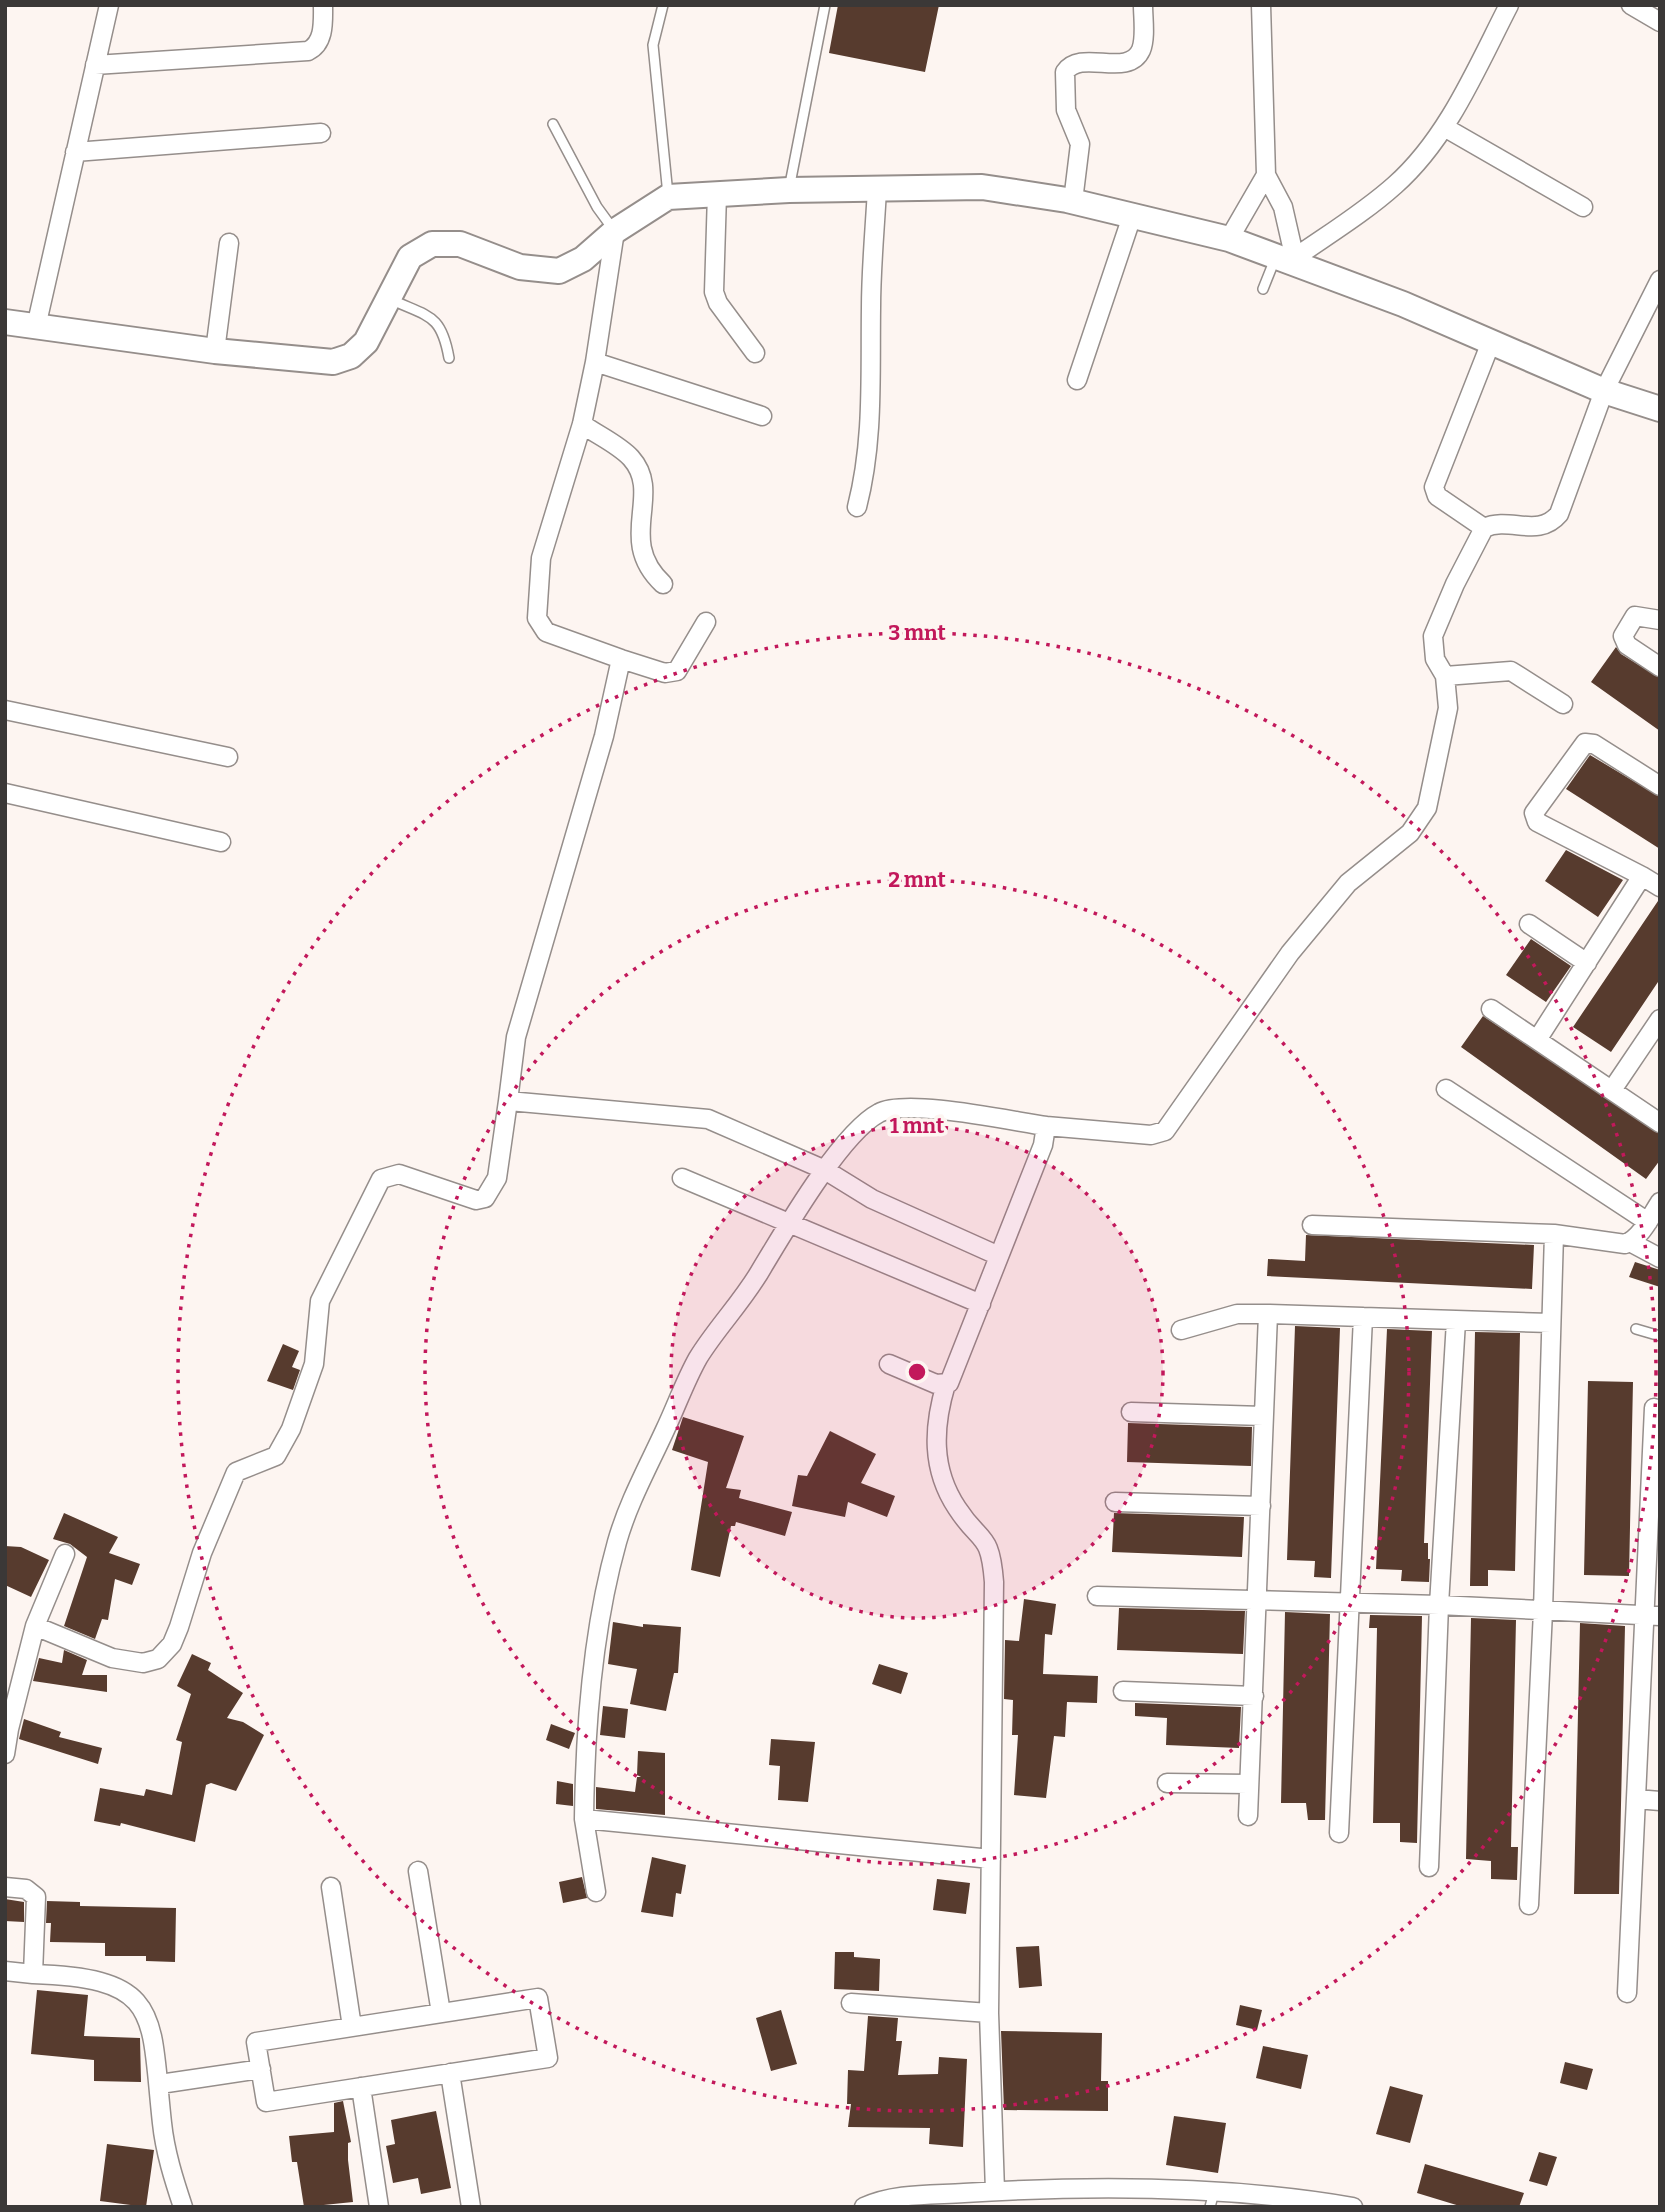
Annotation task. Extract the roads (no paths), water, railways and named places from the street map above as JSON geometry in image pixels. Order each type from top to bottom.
[{"type":"street","points":[[36,327],[109,5]]},
{"type":"street","points":[[95,65],[309,51],[320,38],[323,5]]},
{"type":"street","points":[[1073,201],[1080,144],[1066,110],[1065,72],[1074,64],[1124,62],[1133,59],[1143,45],[1143,5]]},
{"type":"street","points":[[1261,5],[1266,175],[1283,207],[1289,260]]},
{"type":"street","points":[[1289,260],[1396,185],[1444,127],[1509,5]]},
{"type":"street","points":[[1631,5],[1660,22]]},
{"type":"street","points":[[1444,127],[1583,207]]},
{"type":"street","points":[[75,152],[321,133]]},
{"type":"street","points":[[1229,239],[1266,175]]},
{"type":"street","points":[[5,322],[324,363],[342,360],[359,351],[410,257],[432,244],[460,244],[520,267],[547,272],[571,267],[615,231],[668,197],[789,190],[982,187],[1073,201],[1229,239],[1403,304],[1604,391],[1660,409]]},
{"type":"street","points":[[857,507],[866,475],[870,429],[871,304],[877,189]]},
{"type":"street","points":[[717,194],[714,292],[718,303],[755,353]]},
{"type":"street","points":[[1077,380],[1132,216]]},
{"type":"street","points":[[615,231],[596,362],[582,424],[541,558],[537,618],[546,632],[665,673],[677,671],[706,622]]},
{"type":"street","points":[[215,351],[229,243]]},
{"type":"street","points":[[596,1892],[584,1819],[585,1757],[597,1646],[617,1541],[637,1488],[698,1359],[755,1280],[789,1221],[825,1170],[863,1125],[878,1113],[890,1108],[918,1108],[1046,1126],[1151,1135],[1165,1131],[1290,953],[1348,883],[1402,840],[1420,821],[1427,808],[1447,723],[1445,676],[1435,659],[1433,636],[1455,584],[1484,528],[1499,523],[1536,527],[1549,523],[1557,516],[1604,391],[1660,280]]},
{"type":"street","points":[[1484,528],[1437,496],[1434,487],[1491,342]]},
{"type":"street","points":[[596,362],[762,416]]},
{"type":"street","points":[[582,424],[631,458],[639,470],[642,486],[641,553],[651,572],[663,584]]},
{"type":"street","points":[[1660,620],[1635,616],[1623,636],[1628,645],[1660,667]]},
{"type":"street","points":[[35,1626],[112,1658],[143,1664],[166,1653],[179,1627],[202,1553],[236,1472],[276,1456],[291,1429],[314,1364],[320,1301],[381,1178],[399,1174],[476,1200],[485,1198],[497,1178],[516,1037],[604,736],[621,659]]},
{"type":"street","points":[[1445,676],[1511,671],[1563,705]]},
{"type":"street","points":[[5,710],[228,757]]},
{"type":"street","points":[[1660,786],[1594,744],[1585,743],[1534,813],[1537,822],[1660,887]]},
{"type":"street","points":[[5,793],[221,842]]},
{"type":"street","points":[[1536,1040],[1642,876]]},
{"type":"street","points":[[1529,924],[1587,963]]},
{"type":"street","points":[[1490,1009],[1660,1123]]},
{"type":"street","points":[[1612,1090],[1660,1019]]},
{"type":"street","points":[[1446,1089],[1647,1222]]},
{"type":"street","points":[[508,1101],[708,1119],[825,1170],[872,1199],[999,1256]]},
{"type":"street","points":[[995,2191],[989,2013],[994,1582],[992,1554],[987,1541],[956,1507],[935,1452],[937,1413],[946,1384],[954,1375],[1043,1145],[1046,1126]]},
{"type":"street","points":[[682,1178],[981,1304]]},
{"type":"street","points":[[1630,1242],[1660,1202]]},
{"type":"street","points":[[1312,1226],[1553,1234],[1618,1244],[1630,1242],[1660,1258]]},
{"type":"street","points":[[1529,1905],[1543,1611],[1553,1234]]},
{"type":"street","points":[[1181,1330],[1237,1314],[1551,1324]]},
{"type":"street","points":[[1248,1816],[1268,1314]]},
{"type":"street","points":[[1339,1833],[1363,1317]]},
{"type":"street","points":[[1429,1867],[1456,1321]]},
{"type":"street","points":[[889,1364],[936,1384],[946,1384]]},
{"type":"street","points":[[1628,1993],[1641,1712],[1652,1616],[1654,1408]]},
{"type":"street","points":[[1131,1412],[1264,1416]]},
{"type":"street","points":[[1115,1502],[1261,1506]]},
{"type":"street","points":[[5,1754],[35,1626],[65,1554]]},
{"type":"street","points":[[1097,1596],[1257,1598],[1652,1616]]},
{"type":"street","points":[[1123,1691],[1254,1696]]},
{"type":"street","points":[[1641,1712],[1660,1712]]},
{"type":"street","points":[[1167,1783],[1248,1784]]},
{"type":"street","points":[[1636,1799],[1660,1801]]},
{"type":"street","points":[[584,1819],[991,1859]]},
{"type":"street","points":[[418,1871],[441,2013]]},
{"type":"street","points":[[5,1887],[26,1889],[36,1897],[33,1974]]},
{"type":"street","points":[[331,1887],[352,2027]]},
{"type":"street","points":[[5,1971],[103,1981],[133,1998],[149,2020],[160,2084],[162,2124],[183,2207]]},
{"type":"street","points":[[538,1998],[548,2058],[266,2102],[256,2042],[352,2027],[538,1998]]},
{"type":"street","points":[[851,2003],[989,2013]]},
{"type":"street","points":[[160,2084],[261,2069]]},
{"type":"street","points":[[450,2073],[471,2207]]},
{"type":"street","points":[[361,2087],[379,2207]]},
{"type":"street","points":[[864,2207],[878,2200],[995,2191],[1212,2199],[1310,2199],[1353,2207]]},
{"type":"lane","points":[[663,5],[653,45],[668,197]]},
{"type":"lane","points":[[789,190],[825,5]]},
{"type":"lane","points":[[553,124],[597,207],[615,231]]},
{"type":"lane","points":[[1263,289],[1289,260]]},
{"type":"lane","points":[[388,299],[432,319],[442,327],[449,358]]},
{"type":"lane","points":[[1636,1329],[1660,1336]]}]
